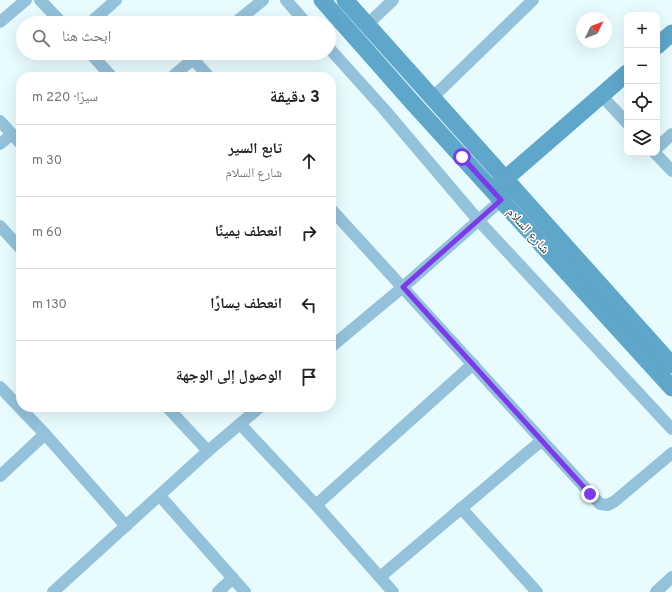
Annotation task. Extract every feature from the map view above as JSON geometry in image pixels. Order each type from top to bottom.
[{"type":"main road","name":"شارع السلام","points":[[322,0],[672,365]]},
{"type":"main road","name":"شارع السلام","points":[[345,0],[432,98],[503,190],[672,388]]},
{"type":"main road","points":[[660,43],[672,33]]},
{"type":"main road","points":[[503,190],[624,76]]},
{"type":"street","points":[[0,22],[26,0]]},
{"type":"street","points":[[40,0],[55,16]]},
{"type":"street","points":[[98,16],[116,0]]},
{"type":"street","points":[[244,16],[262,0]]},
{"type":"street","points":[[286,0],[300,16]]},
{"type":"street","points":[[367,25],[394,0]]},
{"type":"street","points":[[432,98],[533,0]]},
{"type":"street","points":[[336,56],[383,108],[478,220],[672,429]]},
{"type":"street","points":[[96,60],[107,72]]},
{"type":"street","points":[[178,72],[191,60]]},
{"type":"street","points":[[198,60],[206,72]]},
{"type":"street","points":[[602,96],[624,120]]},
{"type":"street","points":[[0,121],[16,138]]},
{"type":"street","points":[[0,144],[12,134]]},
{"type":"street","points":[[660,145],[672,134]]},
{"type":"street","points":[[658,156],[672,171]]},
{"type":"street","points":[[336,343],[403,287],[478,220],[503,190]]},
{"type":"street","points":[[336,220],[403,287],[541,441],[600,504],[608,505],[615,501],[672,453]]},
{"type":"street","points":[[0,226],[16,244]]},
{"type":"street","points":[[316,505],[473,364]]},
{"type":"street","points":[[0,387],[16,404]]},
{"type":"street","points":[[24,412],[126,526]]},
{"type":"street","points":[[177,412],[208,451]]},
{"type":"street","points":[[53,592],[253,412]]},
{"type":"street","points":[[240,424],[316,505],[393,592]]},
{"type":"street","points":[[0,476],[45,434]]},
{"type":"street","points":[[380,577],[541,441]]},
{"type":"street","points":[[160,496],[245,592]]},
{"type":"street","points":[[461,508],[537,592]]},
{"type":"street","points":[[656,592],[672,577]]},
{"type":"street","points":[[218,592],[233,578]]},
{"type":"route","points":[[462,157],[501,200],[403,287],[590,494]]}]
